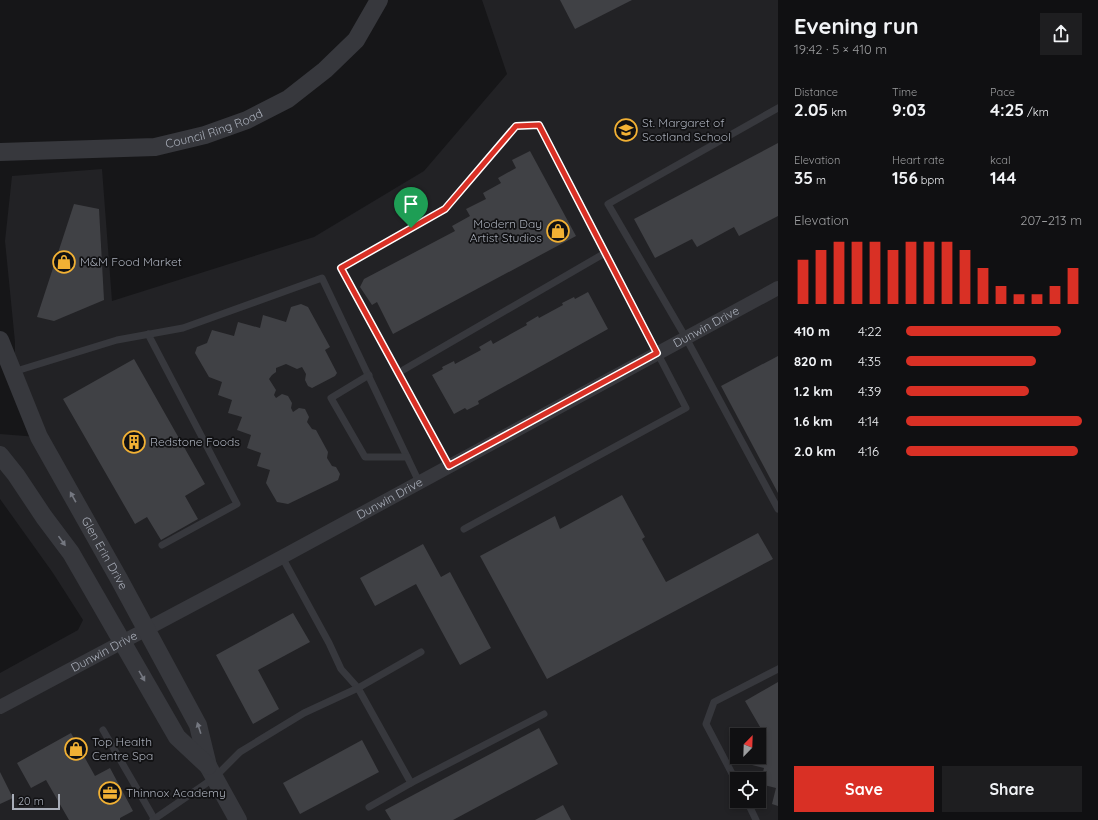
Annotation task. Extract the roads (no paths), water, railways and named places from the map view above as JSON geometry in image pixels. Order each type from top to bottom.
[{"type":"street","name":"Council Ring Road","points":[[0,152],[155,147],[205,135],[247,120],[288,99],[325,70],[356,40],[379,0]]},
{"type":"street","name":"Dunwin Drive","points":[[0,707],[282,557],[778,288]]},
{"type":"street","name":"Glen Erin Drive","points":[[0,340],[39,437],[198,725],[211,772],[238,820]]},
{"type":"street","name":"Glen Erin Drive","points":[[0,455],[16,475],[44,517],[71,553],[177,737],[211,772]]},
{"type":"lane","points":[[778,108],[608,204],[686,338],[778,509]]},
{"type":"lane","points":[[449,466],[341,268],[445,209],[516,126],[539,125],[686,408],[464,529]]},
{"type":"lane","points":[[398,373],[605,253]]},
{"type":"lane","points":[[13,372],[117,340],[183,328],[322,278],[420,482]]},
{"type":"lane","points":[[148,334],[238,504],[162,545]]},
{"type":"lane","points":[[369,375],[331,398],[365,457],[407,457]]},
{"type":"lane","points":[[282,557],[342,670],[358,688],[411,783]]},
{"type":"lane","points":[[103,730],[154,819],[211,772],[240,752],[304,713],[358,688],[421,652]]},
{"type":"lane","points":[[731,772],[706,724],[714,702],[778,669]]},
{"type":"lane","points":[[369,807],[411,783],[544,714]]},
{"type":"lane","points":[[750,808],[756,820]]},
{"type":"place","name":"St. Margaret of Scotland School","points":[[626,130]]},
{"type":"place","name":"Modern Day Artist Studios","points":[[558,231]]},
{"type":"place","name":"M&M Food Market","points":[[64,262]]},
{"type":"place","name":"Redstone Foods","points":[[134,442]]},
{"type":"place","name":"Top Health Centre Spa","points":[[76,749]]},
{"type":"place","name":"Thinnox Academy","points":[[110,793]]}]
